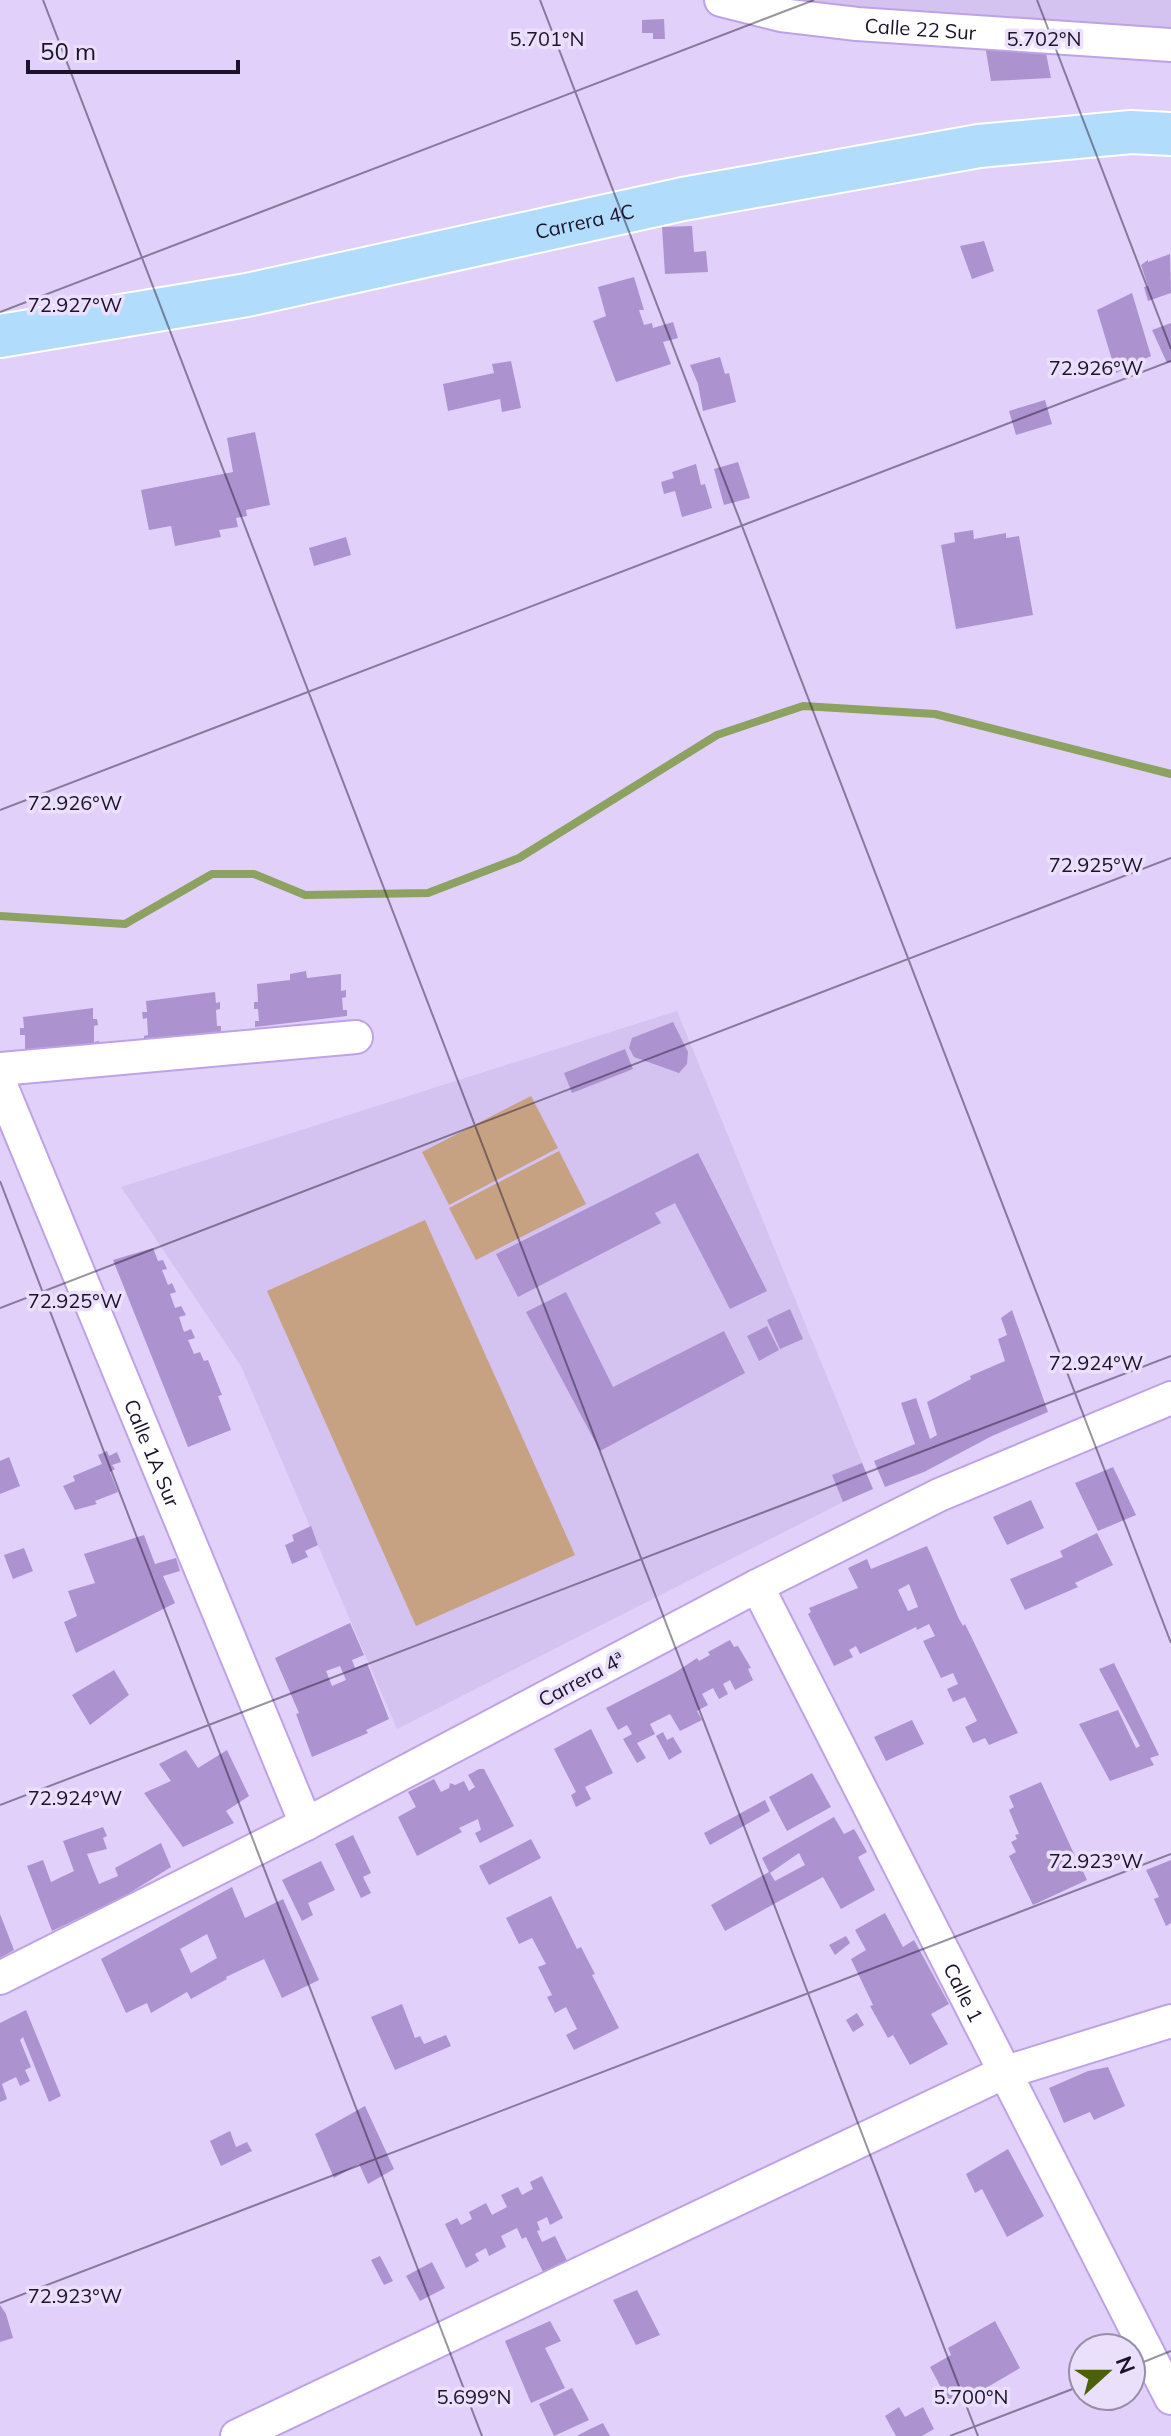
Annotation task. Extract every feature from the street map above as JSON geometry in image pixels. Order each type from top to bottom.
[{"type":"main road","name":"Carrera 4C","points":[[0,336],[247,295],[683,199],[963,148],[1131,132],[1171,134]]},
{"type":"street","name":"Calle 22 Sur","points":[[721,0],[781,15],[857,24],[1171,45]]},
{"type":"street","points":[[0,1069],[356,1037]]},
{"type":"street","name":"Calle 1A Sur","points":[[0,1083],[306,1824]]},
{"type":"street","name":"Carrera 4ª","points":[[0,1978],[306,1824],[757,1586],[939,1495],[1171,1398]]},
{"type":"street","name":"Calle 1","points":[[757,1586],[1171,2398]]},
{"type":"street","points":[[237,2436],[1003,2073],[1171,2021]]},
{"type":"shaded area","points":[[802,0],[1171,0],[1171,42],[1032,31]]},
{"type":"shaded area","points":[[677,1011],[873,1489],[397,1729],[241,1366],[121,1187]]},
{"type":"shaded area","points":[[531,1096],[558,1148],[449,1205],[422,1152]]},
{"type":"shaded area","points":[[559,1151],[586,1204],[476,1260],[449,1208]]},
{"type":"shaded area","points":[[425,1220],[575,1555],[416,1626],[267,1291]]},
{"type":"building","points":[[664,19],[665,39],[653,39],[653,33],[642,33],[642,20]]},
{"type":"building","points":[[985,45],[1046,53],[1051,78],[991,81]]},
{"type":"building","points":[[692,226],[694,252],[706,251],[708,272],[665,274],[662,227]]},
{"type":"building","points":[[984,241],[994,271],[972,279],[960,246]]},
{"type":"building","points":[[1170,254],[1171,293],[1148,301],[1144,287],[1148,286],[1141,265]]},
{"type":"building","points":[[634,277],[644,310],[639,310],[644,325],[652,323],[653,328],[673,322],[678,338],[663,342],[671,364],[616,382],[593,321],[606,316],[598,287]]},
{"type":"building","points":[[1132,293],[1151,356],[1116,373],[1097,310]]},
{"type":"building","points":[[1171,323],[1171,362],[1167,363],[1152,330]]},
{"type":"building","points":[[720,357],[725,374],[729,373],[736,402],[703,411],[698,384],[690,365]]},
{"type":"building","points":[[511,361],[521,408],[502,412],[500,399],[448,411],[443,384],[494,373],[492,364]]},
{"type":"building","points":[[1045,400],[1052,424],[1016,435],[1009,411]]},
{"type":"building","points":[[255,432],[270,505],[246,510],[247,516],[236,518],[238,527],[219,530],[221,537],[175,546],[171,526],[149,530],[141,490],[233,472],[227,438]]},
{"type":"building","points":[[738,462],[750,498],[724,505],[714,469]]},
{"type":"building","points":[[696,464],[701,485],[705,484],[712,508],[682,517],[675,491],[664,494],[661,482],[674,478],[672,472]]},
{"type":"building","points":[[973,530],[974,539],[1006,533],[1006,538],[1019,536],[1033,615],[956,629],[941,545],[955,542],[954,533]]},
{"type":"building","points":[[346,537],[351,555],[314,566],[309,548]]},
{"type":"building","points":[[306,971],[307,978],[341,974],[341,991],[346,990],[346,997],[342,998],[343,1010],[347,1010],[347,1016],[255,1027],[255,1021],[259,1021],[258,1009],[254,1009],[254,1002],[258,1002],[257,984],[290,980],[290,974]]},
{"type":"building","points":[[215,992],[216,1003],[220,1002],[220,1009],[216,1010],[217,1026],[221,1026],[221,1032],[144,1041],[144,1036],[148,1035],[147,1018],[143,1019],[142,1012],[147,1012],[146,1001]]},
{"type":"building","points":[[93,1008],[93,1019],[97,1019],[98,1025],[94,1026],[94,1042],[99,1041],[99,1047],[22,1057],[21,1051],[25,1050],[25,1035],[20,1035],[20,1028],[24,1028],[23,1017]]},
{"type":"building","points":[[673,1022],[688,1052],[687,1064],[679,1073],[634,1057],[629,1048],[632,1038]]},
{"type":"building","points":[[625,1049],[633,1069],[572,1093],[564,1073]]},
{"type":"building","points":[[698,1153],[767,1291],[730,1309],[675,1203],[655,1213],[661,1223],[518,1297],[496,1254]]},
{"type":"building","points":[[153,1248],[158,1261],[163,1260],[167,1269],[162,1270],[168,1285],[172,1283],[176,1292],[170,1294],[175,1308],[181,1306],[186,1315],[179,1317],[184,1332],[191,1329],[195,1338],[188,1340],[194,1354],[200,1352],[204,1361],[208,1360],[231,1430],[188,1447],[113,1260]]},
{"type":"building","points":[[566,1292],[613,1387],[724,1331],[745,1373],[600,1451],[526,1312]]},
{"type":"building","points":[[790,1309],[803,1339],[780,1349],[767,1320]]},
{"type":"building","points":[[1012,1310],[1048,1412],[992,1436],[924,1472],[885,1487],[874,1461],[915,1444],[901,1403],[916,1398],[930,1439],[937,1435],[927,1402],[971,1379],[970,1376],[1005,1361],[998,1339],[1007,1335],[1001,1318]]},
{"type":"building","points":[[767,1326],[779,1350],[759,1361],[747,1336]]},
{"type":"building","points":[[107,1451],[109,1456],[117,1452],[121,1462],[112,1465],[115,1469],[110,1472],[118,1492],[95,1501],[97,1504],[75,1510],[63,1486],[75,1481],[73,1476],[102,1464],[98,1455]]},
{"type":"building","points":[[9,1457],[20,1486],[0,1494],[0,1461]]},
{"type":"building","points":[[862,1463],[873,1489],[843,1502],[832,1475]]},
{"type":"building","points":[[1113,1467],[1136,1515],[1098,1531],[1075,1483]]},
{"type":"building","points":[[1031,1500],[1044,1528],[1007,1545],[993,1517]]},
{"type":"building","points":[[311,1526],[318,1545],[305,1551],[308,1557],[292,1564],[285,1545],[294,1541],[292,1535]]},
{"type":"building","points":[[1097,1533],[1113,1565],[1075,1583],[1078,1587],[1025,1610],[1010,1579],[1063,1557],[1060,1551]]},
{"type":"building","points":[[144,1535],[155,1564],[176,1558],[180,1571],[163,1576],[175,1603],[76,1653],[64,1622],[77,1616],[68,1591],[95,1583],[84,1554]]},
{"type":"building","points":[[927,1546],[959,1619],[963,1626],[965,1624],[1018,1733],[989,1745],[985,1738],[973,1743],[965,1727],[977,1721],[965,1697],[953,1702],[947,1689],[958,1684],[953,1673],[941,1678],[923,1641],[935,1636],[929,1624],[917,1630],[916,1627],[860,1654],[856,1646],[849,1650],[853,1657],[834,1666],[808,1614],[811,1612],[809,1608],[858,1588],[848,1568],[867,1559],[871,1569]],"holes":[[[909,1584],[918,1607],[908,1611],[898,1590]]]},
{"type":"building","points":[[24,1548],[33,1571],[13,1579],[4,1555]]},
{"type":"building","points":[[350,1623],[364,1655],[352,1660],[355,1668],[367,1663],[389,1719],[366,1730],[368,1733],[312,1757],[296,1714],[299,1713],[275,1658]],"holes":[[[340,1666],[346,1680],[332,1686],[326,1671]]]},
{"type":"building","points":[[730,1640],[734,1647],[738,1646],[751,1668],[748,1669],[753,1680],[735,1690],[730,1680],[723,1684],[728,1694],[719,1699],[713,1688],[702,1694],[708,1705],[697,1711],[702,1720],[680,1731],[670,1714],[650,1724],[655,1734],[637,1743],[646,1758],[637,1763],[623,1739],[632,1734],[627,1725],[618,1730],[606,1708],[697,1658],[699,1661],[710,1655],[708,1652]]},
{"type":"building","points":[[1114,1663],[1159,1755],[1150,1758],[1154,1765],[1110,1781],[1079,1724],[1118,1710],[1136,1748],[1140,1746],[1099,1669]]},
{"type":"building","points":[[114,1670],[129,1695],[90,1725],[72,1695]]},
{"type":"building","points":[[912,1720],[924,1744],[886,1761],[874,1737]]},
{"type":"building","points":[[591,1729],[613,1773],[585,1787],[591,1799],[576,1807],[571,1795],[576,1792],[554,1749]]},
{"type":"building","points":[[663,1732],[667,1740],[673,1737],[682,1752],[669,1760],[656,1736]]},
{"type":"building","points":[[186,1750],[198,1768],[227,1750],[249,1796],[226,1811],[234,1823],[183,1847],[144,1793],[171,1781],[159,1764]]},
{"type":"building","points":[[484,1769],[514,1826],[480,1843],[475,1833],[481,1830],[478,1819],[459,1828],[462,1832],[417,1856],[398,1817],[416,1807],[408,1792],[434,1779],[441,1792],[449,1788],[450,1783],[455,1785],[464,1781],[469,1791],[475,1787],[468,1775]]},
{"type":"building","points":[[812,1773],[831,1807],[787,1831],[769,1797]]},
{"type":"building","points":[[1041,1782],[1075,1856],[1071,1858],[1076,1867],[1080,1865],[1087,1880],[1033,1905],[1009,1856],[1016,1852],[1011,1842],[1019,1834],[1009,1810],[1014,1807],[1009,1796]]},
{"type":"building","points":[[765,1800],[770,1811],[710,1845],[704,1833]]},
{"type":"building","points":[[834,1817],[844,1834],[854,1829],[857,1834],[867,1852],[858,1857],[875,1890],[841,1909],[823,1877],[725,1931],[711,1905],[769,1872],[762,1858]],"holes":[[[799,1853],[805,1865],[775,1881],[770,1873]]]},
{"type":"building","points":[[103,1827],[107,1849],[87,1854],[99,1884],[118,1876],[115,1868],[161,1843],[171,1867],[125,1896],[52,1931],[27,1866],[43,1860],[51,1882],[74,1871],[63,1841]]},
{"type":"building","points":[[353,1835],[371,1873],[363,1877],[371,1893],[361,1898],[335,1844]]},
{"type":"building","points":[[531,1839],[541,1858],[489,1885],[479,1866]]},
{"type":"building","points":[[1171,1860],[1171,1923],[1166,1926],[1154,1899],[1159,1897],[1146,1870]]},
{"type":"building","points":[[321,1861],[335,1890],[308,1903],[313,1915],[302,1921],[282,1880]]},
{"type":"building","points":[[232,1887],[245,1918],[283,1899],[319,1980],[282,1998],[264,1959],[226,1977],[191,1999],[187,1992],[151,2013],[147,2003],[126,2013],[101,1959]],"holes":[[[207,1934],[217,1958],[191,1973],[180,1949]]]},
{"type":"building","points":[[551,1896],[577,1949],[581,1947],[595,1974],[592,1975],[619,2028],[574,2050],[566,2035],[577,2029],[566,2007],[555,2013],[547,1997],[552,1995],[538,1967],[546,1964],[532,1938],[519,1944],[506,1918]]},
{"type":"building","points":[[885,1913],[903,1947],[914,1940],[949,2004],[931,2014],[948,2044],[910,2065],[893,2035],[888,2038],[870,2006],[873,2005],[851,1959],[866,1950],[855,1930]]},
{"type":"building","points":[[0,1914],[14,1950],[0,1958]]},
{"type":"building","points":[[846,1936],[850,1943],[835,1955],[829,1945]]},
{"type":"building","points":[[402,2004],[415,2038],[420,2036],[424,2044],[446,2035],[451,2046],[395,2070],[371,2017]]},
{"type":"building","points":[[26,2010],[61,2096],[49,2102],[23,2037],[20,2040],[31,2067],[25,2070],[30,2081],[20,2086],[16,2077],[2,2084],[7,2099],[0,2102],[0,2023]]},
{"type":"building","points":[[857,2013],[864,2025],[853,2032],[846,2020]]},
{"type":"building","points":[[1108,2067],[1125,2106],[1094,2120],[1090,2112],[1064,2123],[1049,2088],[1088,2071]]},
{"type":"building","points":[[365,2106],[394,2169],[368,2184],[359,2164],[334,2178],[315,2134]]},
{"type":"building","points":[[230,2131],[236,2147],[247,2142],[252,2151],[221,2166],[210,2141]]},
{"type":"building","points":[[1008,2149],[1044,2216],[1007,2237],[982,2189],[975,2193],[966,2174]]},
{"type":"building","points":[[542,2176],[563,2218],[550,2225],[547,2217],[537,2222],[540,2230],[537,2231],[542,2242],[555,2236],[572,2271],[547,2280],[526,2237],[522,2239],[517,2228],[501,2236],[506,2247],[489,2256],[486,2248],[475,2254],[479,2261],[466,2268],[445,2224],[457,2218],[461,2225],[472,2219],[469,2212],[486,2203],[492,2215],[507,2207],[501,2195],[518,2187],[522,2195],[533,2189],[530,2182]]},
{"type":"building","points":[[380,2256],[393,2281],[384,2285],[371,2260]]},
{"type":"building","points":[[432,2262],[445,2288],[420,2301],[406,2276]]},
{"type":"building","points":[[637,2290],[660,2335],[636,2345],[613,2300]]},
{"type":"building","points":[[0,2305],[13,2338],[0,2342]]},
{"type":"building","points":[[550,2321],[561,2341],[545,2348],[565,2388],[531,2403],[505,2341]]},
{"type":"building","points":[[995,2321],[1020,2368],[974,2395],[971,2392],[950,2404],[930,2367],[951,2355],[948,2348]]},
{"type":"building","points":[[572,2388],[589,2420],[554,2436],[539,2404]]},
{"type":"building","points":[[899,2407],[905,2417],[923,2407],[934,2429],[922,2436],[896,2436],[885,2416]]},
{"type":"building","points":[[603,2423],[610,2436],[577,2436],[590,2429]]},
{"type":"waterway","points":[[0,916],[125,924],[212,874],[254,874],[305,895],[428,893],[519,858],[717,735],[803,706],[935,714],[1171,774]]}]
